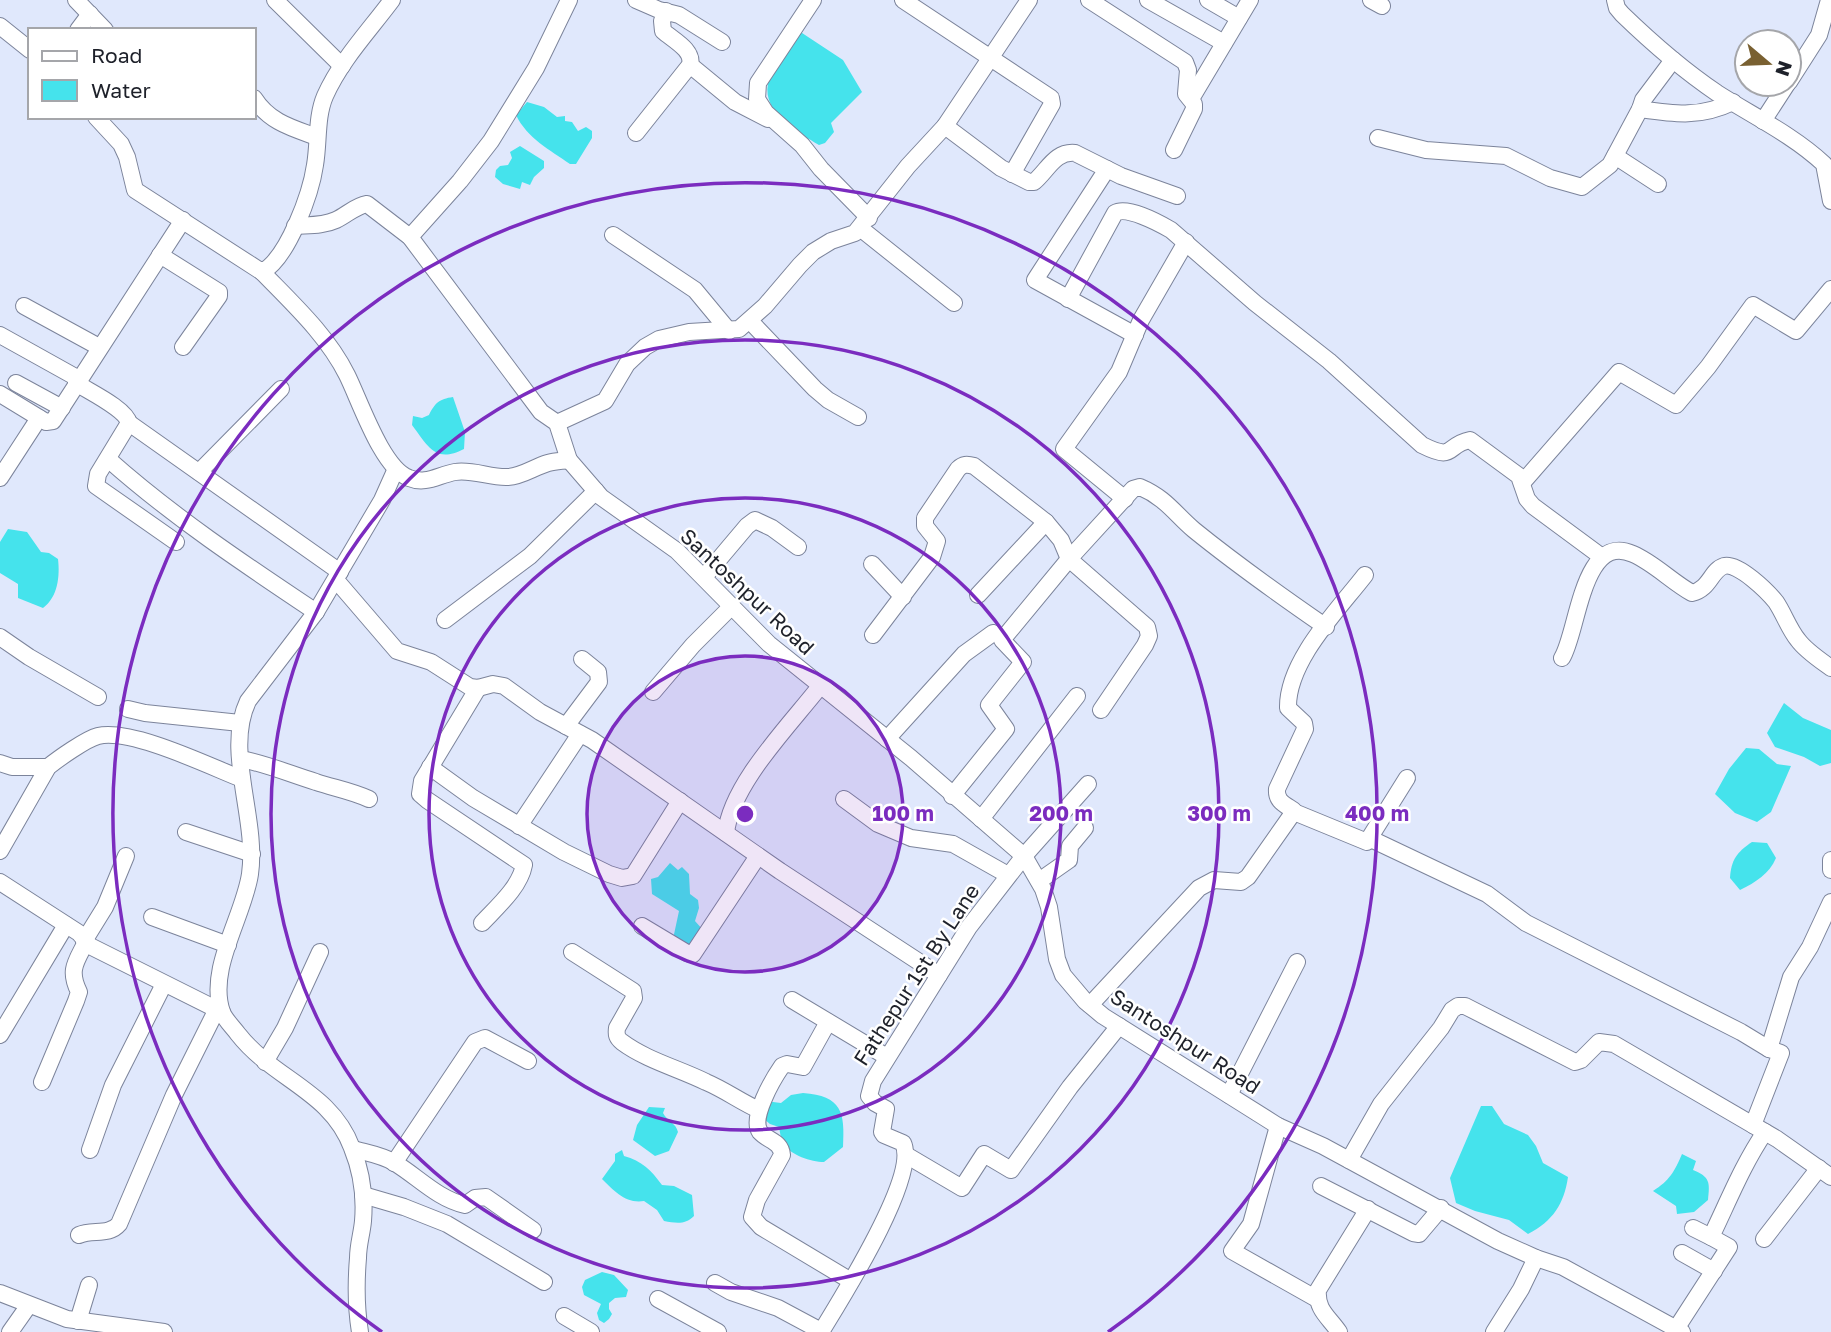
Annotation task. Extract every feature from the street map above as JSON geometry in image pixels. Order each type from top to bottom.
[{"type":"street","points":[[76,0],[102,28]]},
{"type":"street","points":[[275,0],[342,66]]},
{"type":"street","points":[[262,272],[267,270],[295,226],[311,185],[324,100],[342,66],[392,0]]},
{"type":"street","points":[[410,237],[460,181],[491,141],[536,68],[569,0]]},
{"type":"street","points":[[636,0],[688,19],[722,42]]},
{"type":"street","points":[[813,0],[756,90],[760,105],[802,145],[864,223],[954,303]]},
{"type":"street","points":[[903,0],[1051,98],[1048,111],[1012,174]]},
{"type":"street","points":[[557,423],[605,401],[627,364],[645,347],[659,339],[689,332],[739,329],[750,321],[813,252],[831,240],[855,233],[908,166],[945,126],[1030,0]]},
{"type":"street","points":[[1089,0],[1181,57],[1188,70],[1186,94],[1194,109],[1174,150]]},
{"type":"street","points":[[1148,0],[1224,43]]},
{"type":"street","points":[[1208,0],[1239,18]]},
{"type":"street","points":[[1191,99],[1250,0]]},
{"type":"street","points":[[1615,0],[1622,14],[1673,60],[1824,164],[1831,201]]},
{"type":"street","points":[[1803,65],[1825,38],[1829,0]]},
{"type":"street","points":[[636,133],[690,65],[690,55],[663,31],[662,21],[666,11]]},
{"type":"street","points":[[80,28],[90,14]]},
{"type":"street","points":[[0,26],[28,48]]},
{"type":"street","points":[[1378,138],[1426,150],[1506,156],[1550,178],[1582,187],[1610,165],[1643,100],[1673,60]]},
{"type":"street","points":[[690,65],[735,102],[779,125]]},
{"type":"street","points":[[1763,121],[1778,98]]},
{"type":"street","points":[[256,101],[279,123],[317,137]]},
{"type":"street","points":[[1640,109],[1700,114],[1715,111],[1732,102]]},
{"type":"street","points":[[98,119],[121,144],[135,190],[262,272],[314,326],[345,371],[367,420],[395,471],[420,481],[459,471],[506,477],[518,476],[547,463],[569,460],[557,423],[541,412],[410,237],[367,204],[323,224],[295,226]]},
{"type":"street","points":[[945,126],[1024,181],[1034,182],[1060,154],[1067,152],[1075,153],[1139,184],[1177,196]]},
{"type":"street","points":[[1615,156],[1658,184]]},
{"type":"street","points":[[1107,169],[1035,280],[1135,335]]},
{"type":"street","points":[[1068,299],[1108,223],[1120,210],[1160,224],[1186,242],[1255,303],[1329,361],[1422,445],[1439,453],[1447,453],[1470,440],[1519,476],[1527,499],[1533,506],[1602,557]]},
{"type":"street","points":[[0,394],[46,422],[53,421],[183,220]]},
{"type":"street","points":[[613,234],[695,290],[729,331]]},
{"type":"street","points":[[1125,499],[1064,449],[1119,372],[1141,320],[1186,242]]},
{"type":"street","points":[[160,255],[219,292],[219,296],[183,347]]},
{"type":"street","points":[[1523,482],[1619,372],[1676,405],[1708,367],[1753,305],[1796,331],[1831,289]]},
{"type":"street","points":[[24,306],[99,347]]},
{"type":"street","points":[[750,321],[828,401],[858,417]]},
{"type":"street","points":[[0,335],[77,381],[128,417],[129,423],[98,474],[96,486],[176,542]]},
{"type":"street","points":[[16,383],[62,408]]},
{"type":"street","points":[[200,472],[281,389]]},
{"type":"street","points":[[2,471],[39,418]]},
{"type":"street","points":[[129,423],[200,472],[338,576],[397,651],[431,662],[470,687],[493,684],[504,686],[939,975]]},
{"type":"street","points":[[108,459],[140,488],[316,612]]},
{"type":"street","name":"Santoshpur Road","points":[[569,460],[596,491],[626,516],[677,551],[769,644],[887,739],[1024,856],[1039,881],[1049,907],[1056,959],[1063,975],[1090,1005],[1278,1126],[1441,1208],[1498,1241],[1563,1267],[1678,1331]]},
{"type":"street","points":[[873,635],[932,556],[936,546],[935,536],[925,526],[925,518],[962,465],[974,466],[1046,522],[1062,540],[1069,559],[1147,627],[1149,631],[1145,645],[1101,710]]},
{"type":"street","points":[[79,1235],[110,1231],[119,1224],[174,1095],[220,1011],[220,977],[247,890],[252,854],[247,797],[242,779],[240,723],[248,701],[316,612],[395,471]]},
{"type":"street","points":[[952,796],[1006,729],[989,705],[1023,662],[1002,640],[1069,559],[1133,489],[1140,487],[1148,490],[1171,506],[1191,527],[1219,549],[1325,627]]},
{"type":"street","points":[[445,620],[530,556],[596,491]]},
{"type":"street","points":[[704,577],[755,520],[772,528],[798,547]]},
{"type":"street","points":[[978,595],[1046,522]]},
{"type":"street","points":[[1562,658],[1570,641],[1582,592],[1602,557],[1621,551],[1633,554],[1692,593],[1705,587],[1725,565],[1733,566],[1763,588],[1776,603],[1798,640],[1831,668]]},
{"type":"street","points":[[872,564],[903,597]]},
{"type":"street","points":[[1365,575],[1297,666],[1287,700],[1289,711],[1304,723],[1304,729],[1276,795],[1294,811],[1367,842],[1407,778]]},
{"type":"street","points":[[653,692],[693,645],[731,607]]},
{"type":"street","points":[[887,739],[964,654],[993,633]]},
{"type":"street","points":[[0,637],[98,697]]},
{"type":"street","points":[[519,826],[599,682],[598,672],[582,659]]},
{"type":"street","points":[[726,833],[727,818],[752,769],[821,685]]},
{"type":"street","points":[[478,688],[422,781],[420,794],[524,866],[520,878],[482,923]]},
{"type":"street","points":[[981,819],[1077,696]]},
{"type":"street","points":[[128,709],[240,723]]},
{"type":"street","points":[[0,851],[48,767],[94,738],[107,735],[131,738],[242,779]]},
{"type":"street","points":[[241,759],[264,763],[369,799]]},
{"type":"street","points":[[0,763],[12,767],[48,767]]},
{"type":"street","points":[[430,767],[519,826],[609,874],[628,878],[633,876],[680,801]]},
{"type":"street","name":"Fathepur 1st By Lane","points":[[906,1156],[903,1143],[882,1132],[886,1109],[869,1096],[873,1081],[969,926],[1008,875],[1088,784]]},
{"type":"street","points":[[844,799],[878,824],[911,838],[953,844],[1008,875]]},
{"type":"street","points":[[1090,1005],[1199,888],[1214,880],[1241,882],[1248,877],[1294,811]]},
{"type":"street","points":[[1039,881],[1069,860],[1070,846],[1085,828]]},
{"type":"street","points":[[186,832],[252,854]]},
{"type":"street","points":[[1371,839],[1487,894],[1526,923],[1741,1032],[1769,1049],[1782,1053],[1738,1184],[1711,1237]]},
{"type":"street","points":[[42,1082],[79,992],[73,969],[126,856]]},
{"type":"street","points":[[642,926],[693,954],[758,856]]},
{"type":"street","points":[[1831,860],[1831,870]]},
{"type":"street","points":[[0,883],[79,933],[100,952],[220,1011],[265,1062],[311,1094],[338,1118],[353,1149],[363,1195],[357,1280],[360,1332]]},
{"type":"street","points":[[1769,1049],[1791,977],[1810,947],[1831,902]]},
{"type":"street","points":[[152,917],[228,945]]},
{"type":"street","points":[[0,1035],[66,925]]},
{"type":"street","points":[[265,1062],[285,1028],[320,952]]},
{"type":"street","points":[[572,952],[633,991],[634,998],[617,1028],[620,1040],[724,1090],[742,1103],[759,1110]]},
{"type":"street","points":[[1229,1096],[1297,962]]},
{"type":"street","points":[[90,1150],[113,1085],[164,984]]},
{"type":"street","points":[[792,1000],[887,1057]]},
{"type":"street","points":[[1349,1160],[1381,1104],[1452,1010],[1465,1006],[1575,1062],[1581,1060],[1598,1042],[1614,1044],[1759,1128],[1825,1172],[1764,1239]]},
{"type":"street","points":[[828,1022],[803,1067],[787,1064],[782,1066],[759,1110],[758,1129],[778,1144],[782,1155],[757,1200],[752,1217],[761,1227],[851,1281]]},
{"type":"street","points":[[715,1283],[732,1292],[769,1304],[821,1331],[879,1230],[902,1176],[906,1156],[962,1188],[984,1154],[1011,1170],[1062,1098],[1119,1026]]},
{"type":"street","points":[[394,1163],[475,1042],[485,1038],[528,1061]]},
{"type":"street","points":[[1278,1126],[1251,1224],[1231,1251],[1317,1299]]},
{"type":"street","points":[[353,1149],[383,1157],[433,1191],[457,1204],[466,1205]]},
{"type":"street","points":[[1321,1186],[1419,1234],[1441,1208]]},
{"type":"street","points":[[363,1195],[404,1207],[451,1227],[544,1282]]},
{"type":"street","points":[[451,1227],[466,1205],[475,1198],[486,1198],[533,1230]]},
{"type":"street","points":[[1339,1332],[1321,1311],[1317,1299],[1318,1290],[1368,1209]]},
{"type":"street","points":[[1678,1331],[1730,1248],[1693,1228]]},
{"type":"street","points":[[1682,1253],[1714,1271]]},
{"type":"street","points":[[1494,1332],[1521,1289],[1536,1258]]},
{"type":"street","points":[[78,1321],[89,1284]]},
{"type":"street","points":[[0,1293],[78,1321],[164,1332]]},
{"type":"street","points":[[658,1299],[718,1332]]},
{"type":"street","points":[[10,1332],[29,1305]]},
{"type":"street","points":[[564,1316],[591,1332]]},
{"type":"water","points":[[799,31],[843,60],[862,92],[831,123],[834,132],[825,143],[819,145],[776,113],[768,94],[773,70]]},
{"type":"water","points":[[527,102],[544,107],[557,117],[565,116],[565,121],[572,122],[578,131],[586,127],[592,131],[592,138],[576,164],[570,164],[555,154],[526,130],[516,115]]},
{"type":"water","points":[[520,146],[544,161],[544,168],[530,185],[522,182],[520,189],[503,184],[495,177],[500,166],[508,165],[512,158],[510,152]]},
{"type":"water","points":[[453,397],[465,432],[464,449],[446,455],[439,454],[428,446],[412,425],[413,416],[422,418],[429,415],[438,402]]},
{"type":"water","points":[[8,529],[27,532],[41,552],[49,553],[58,559],[57,586],[52,598],[43,608],[18,598],[18,584],[0,573],[0,542]]},
{"type":"water","points":[[1784,703],[1803,718],[1831,730],[1831,763],[1820,766],[1775,747],[1767,733]]},
{"type":"water","points":[[1746,748],[1759,749],[1777,764],[1791,766],[1771,812],[1757,822],[1735,813],[1715,794],[1729,769]]},
{"type":"water","points":[[1752,842],[1767,843],[1776,858],[1770,869],[1761,877],[1740,890],[1730,878],[1733,861],[1742,849]]},
{"type":"water","points":[[670,863],[678,870],[682,867],[689,874],[690,894],[698,900],[699,908],[695,921],[703,930],[687,949],[673,939],[679,911],[652,894],[651,879],[658,877]]},
{"type":"water","points":[[803,1093],[826,1098],[833,1102],[842,1115],[843,1147],[824,1162],[796,1155],[783,1144],[779,1127],[763,1118],[765,1101],[781,1103],[791,1095]]},
{"type":"water","points":[[1481,1106],[1492,1106],[1504,1124],[1528,1135],[1543,1163],[1568,1177],[1564,1195],[1556,1211],[1528,1234],[1509,1220],[1456,1203],[1450,1178]]},
{"type":"water","points":[[649,1107],[665,1108],[663,1113],[678,1132],[669,1151],[655,1156],[633,1140],[637,1125]]},
{"type":"water","points":[[622,1150],[624,1156],[646,1167],[662,1185],[674,1186],[692,1195],[694,1216],[684,1222],[664,1221],[657,1210],[644,1201],[626,1199],[611,1188],[602,1179],[615,1161],[615,1154]]},
{"type":"water","points":[[1682,1154],[1696,1161],[1693,1170],[1706,1178],[1709,1194],[1708,1200],[1694,1212],[1677,1214],[1676,1206],[1653,1191],[1671,1175]]},
{"type":"water","points":[[602,1272],[614,1275],[628,1290],[626,1297],[615,1298],[609,1303],[612,1314],[604,1323],[599,1320],[597,1313],[601,1304],[584,1295],[582,1287],[585,1280]]}]
